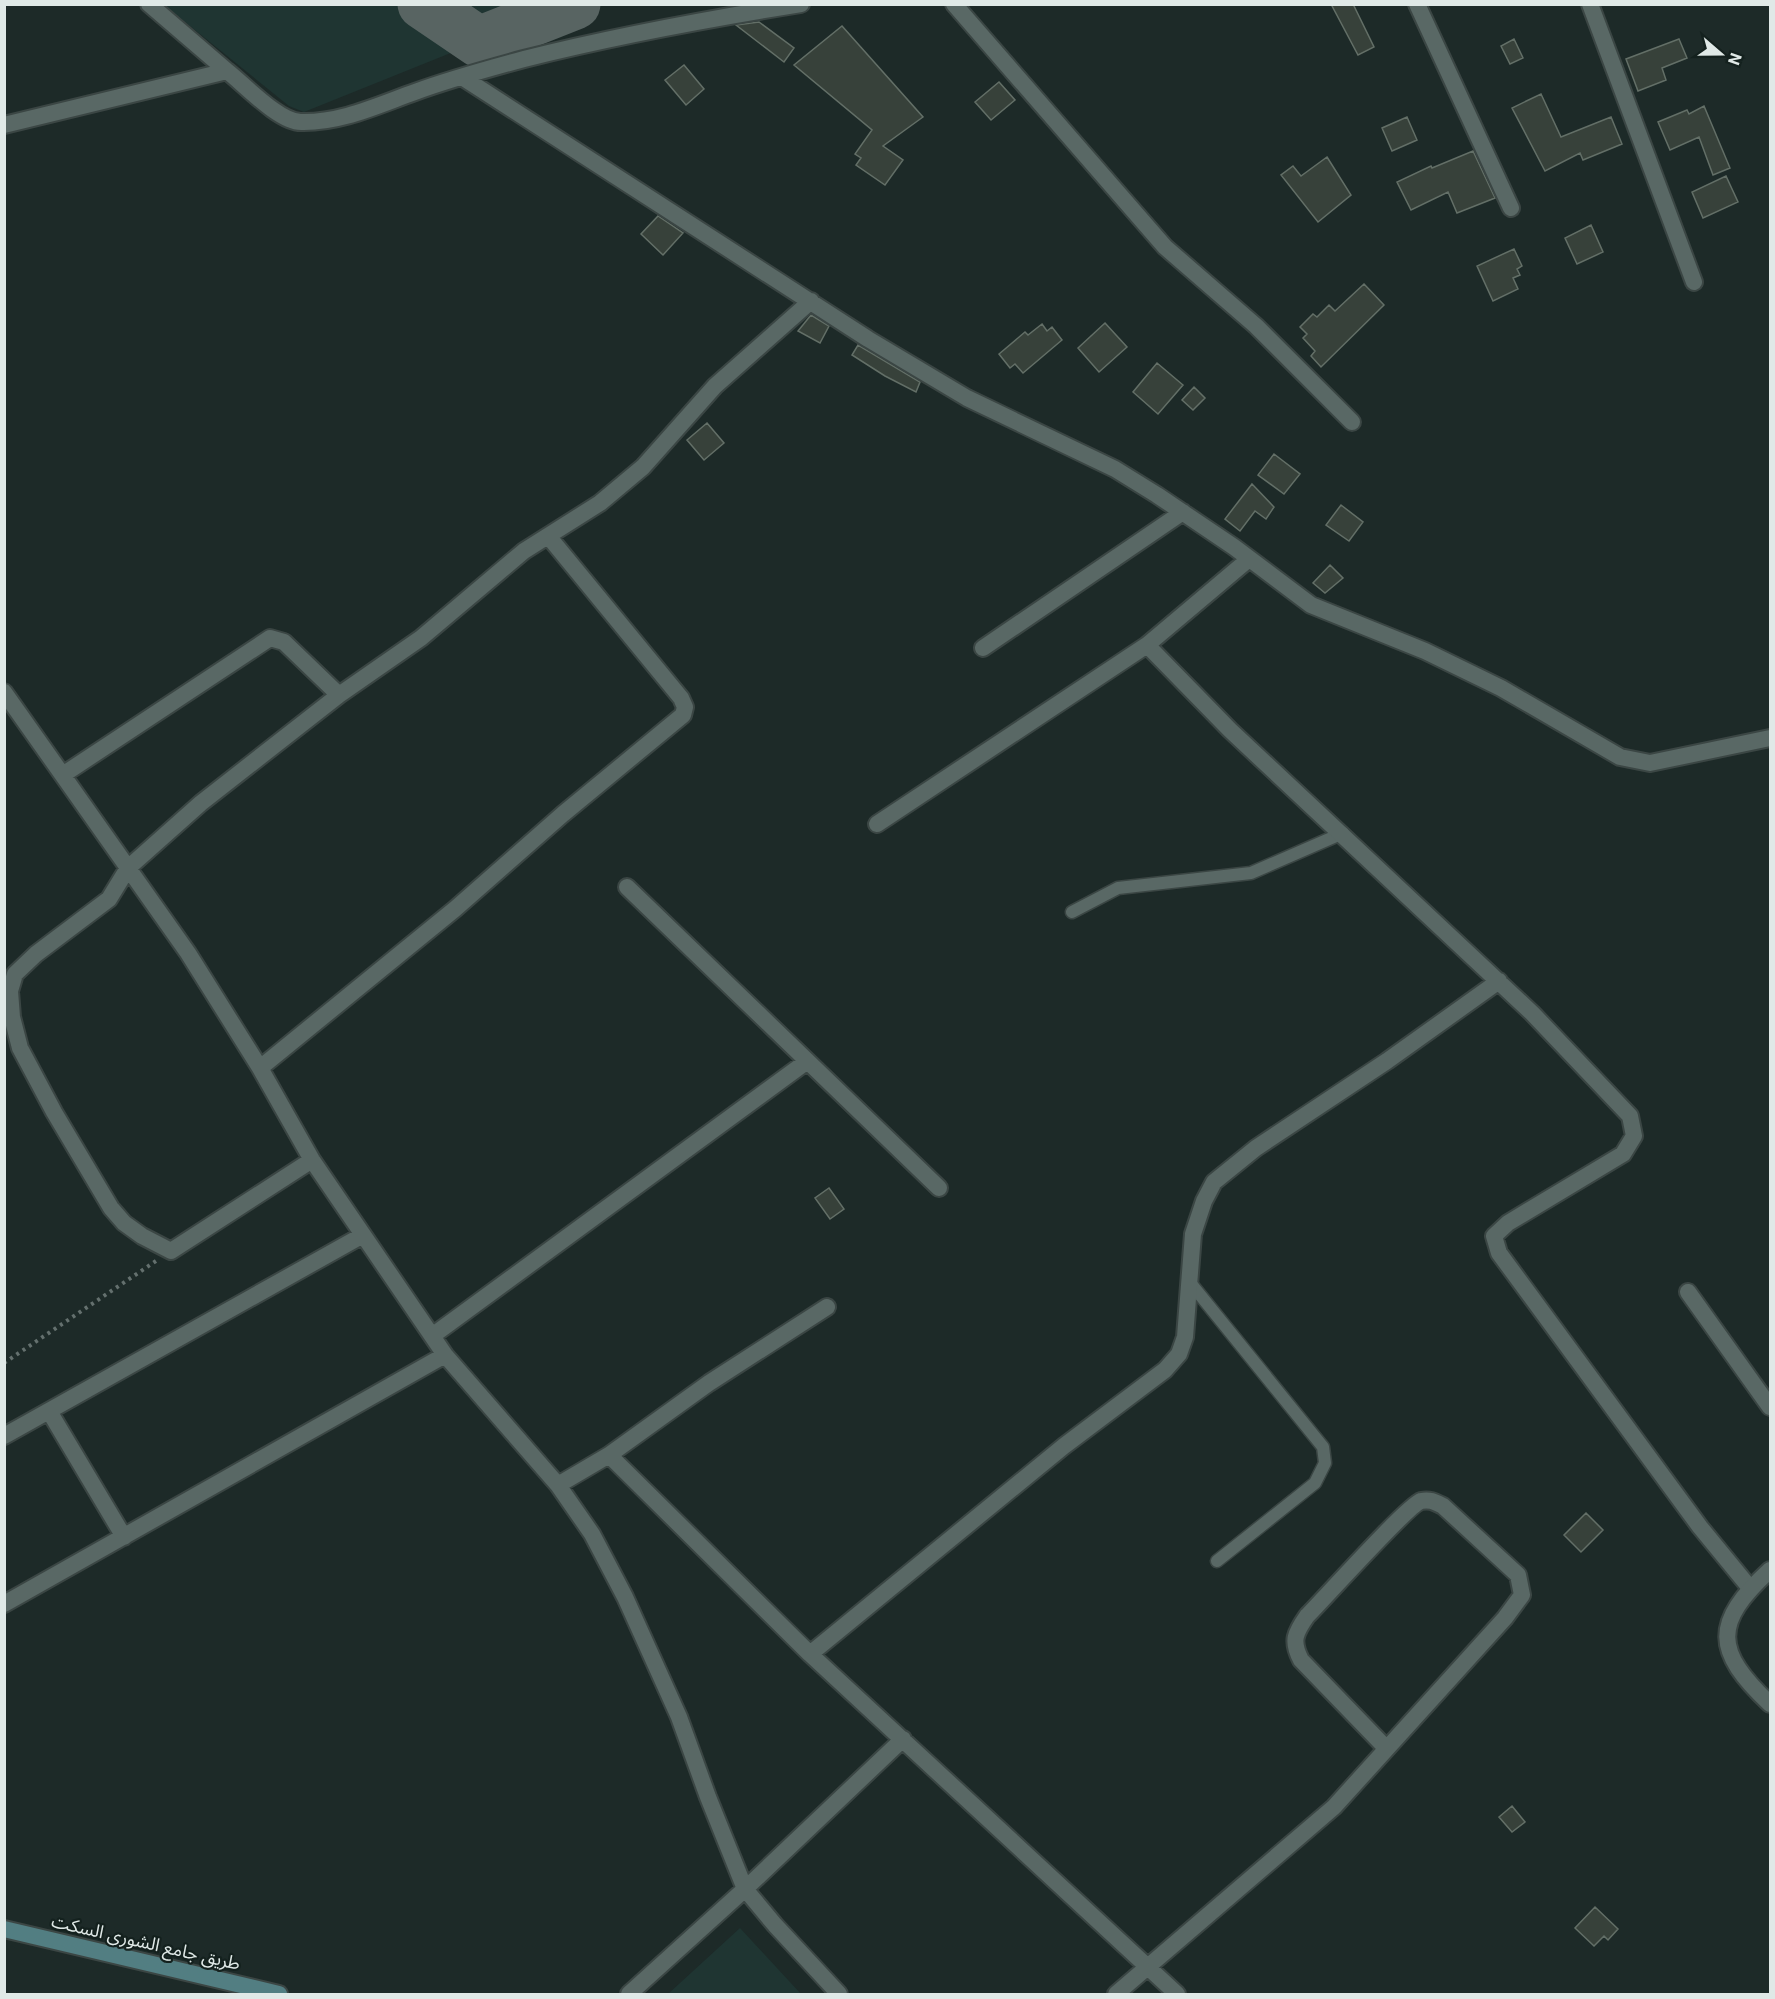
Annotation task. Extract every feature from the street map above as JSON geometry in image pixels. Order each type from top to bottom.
[{"type":"main road","name":"طريق جامع الشورى السكت","points":[[4,1929],[279,1995]]},
{"type":"street","points":[[149,4],[284,118],[299,123],[352,115],[462,77],[525,59],[639,33],[801,4]]},
{"type":"street","points":[[954,4],[1158,240],[1256,326],[1352,422]]},
{"type":"street","points":[[1417,4],[1511,208]]},
{"type":"street","points":[[1590,4],[1694,282]]},
{"type":"street","points":[[4,125],[228,71]]},
{"type":"street","points":[[462,77],[811,301],[967,398],[1115,469],[1183,512],[1311,605],[1425,651],[1501,688],[1620,758],[1650,762],[1770,738]]},
{"type":"street","points":[[312,1160],[171,1251],[133,1229],[111,1208],[54,1112],[20,1048],[12,1017],[10,991],[15,974],[36,954],[109,899],[128,868],[201,802],[339,695],[421,638],[524,551],[600,503],[643,467],[715,386],[811,301]]},
{"type":"street","points":[[983,648],[1183,512]]},
{"type":"street","points":[[261,1068],[438,923],[563,814],[683,716],[685,706],[681,698],[549,537]]},
{"type":"street","points":[[877,824],[1147,645],[1249,559]]},
{"type":"street","points":[[64,774],[270,638],[284,642],[339,695]]},
{"type":"street","points":[[1147,645],[1230,730],[1498,981],[1630,1116],[1634,1136],[1623,1154],[1508,1222],[1494,1236],[1498,1253],[1700,1527],[1750,1588]]},
{"type":"street","points":[[4,692],[188,953],[261,1068],[312,1160],[445,1355],[558,1485],[592,1534],[625,1597],[679,1718],[745,1889],[839,1995]]},
{"type":"street","points":[[627,886],[939,1188]]},
{"type":"street","points":[[810,1654],[1064,1446],[1165,1370],[1179,1354],[1185,1337],[1193,1234],[1204,1201],[1214,1182],[1256,1148],[1387,1061],[1498,981]]},
{"type":"street","points":[[432,1336],[807,1062]]},
{"type":"street","points":[[4,1436],[363,1235]]},
{"type":"street","points":[[1688,1292],[1770,1407]]},
{"type":"street","points":[[558,1485],[609,1455],[709,1383],[827,1307]]},
{"type":"street","points":[[4,1604],[445,1355]]},
{"type":"street","points":[[49,1411],[123,1537]]},
{"type":"street","points":[[609,1455],[810,1654],[1177,1995]]},
{"type":"street","points":[[1116,1995],[1334,1807],[1505,1618],[1522,1595],[1518,1575],[1443,1506],[1431,1500],[1419,1501],[1307,1616],[1295,1633],[1294,1646],[1301,1660],[1386,1748]]},
{"type":"street","points":[[1770,1570],[1750,1588],[1736,1607],[1728,1631],[1728,1645],[1736,1668],[1770,1704]]},
{"type":"street","points":[[629,1995],[745,1889],[903,1738]]},
{"type":"lane","points":[[1072,912],[1118,888],[1251,873],[1343,834]]},
{"type":"lane","points":[[1188,1280],[1323,1447],[1325,1464],[1316,1483],[1217,1562]]},
{"type":"path","points":[[4,1363],[171,1251]]},
{"type":"shaded area","points":[[164,5],[588,5],[481,47],[478,42],[304,112],[289,106]]},
{"type":"shaded area","points":[[740,1928],[801,1994],[668,1994]]},
{"type":"building","points":[[1331,4],[1353,4],[1374,47],[1358,55]]},
{"type":"building","points":[[759,22],[794,48],[784,62],[736,25]]},
{"type":"building","points":[[842,26],[923,117],[883,146],[903,160],[885,185],[856,165],[861,158],[855,154],[872,130],[794,65]]},
{"type":"building","points":[[1514,39],[1523,58],[1510,64],[1501,46]]},
{"type":"building","points":[[1679,39],[1687,58],[1662,68],[1666,80],[1638,91],[1626,59]]},
{"type":"building","points":[[684,65],[704,89],[686,105],[665,80]]},
{"type":"building","points":[[999,82],[1015,100],[991,120],[975,102]]},
{"type":"building","points":[[1541,94],[1561,137],[1611,117],[1622,144],[1583,160],[1580,153],[1545,171],[1512,108]]},
{"type":"building","points":[[1704,106],[1730,168],[1713,175],[1699,137],[1670,150],[1658,122],[1687,110],[1689,114]]},
{"type":"building","points":[[1407,117],[1417,140],[1392,151],[1382,128]]},
{"type":"building","points":[[1473,151],[1495,198],[1457,213],[1448,192],[1411,210],[1397,182],[1431,166],[1432,168]]},
{"type":"building","points":[[1327,157],[1351,195],[1318,222],[1281,175],[1293,166],[1301,176]]},
{"type":"building","points":[[1726,176],[1738,202],[1703,218],[1692,192]]},
{"type":"building","points":[[658,216],[683,233],[663,255],[641,234]]},
{"type":"building","points":[[1591,225],[1603,252],[1577,264],[1565,238]]},
{"type":"building","points":[[1514,249],[1522,266],[1517,269],[1520,275],[1513,278],[1518,289],[1493,301],[1477,266]]},
{"type":"building","points":[[1364,284],[1384,305],[1321,367],[1311,356],[1315,351],[1303,338],[1307,334],[1300,327],[1313,314],[1317,317],[1329,305],[1335,311]]},
{"type":"building","points":[[811,315],[829,326],[820,343],[798,331]]},
{"type":"building","points":[[1105,323],[1127,347],[1099,372],[1078,348]]},
{"type":"building","points":[[1042,324],[1047,331],[1052,327],[1062,340],[1023,373],[1015,364],[1010,368],[999,354],[1025,332],[1028,335]]},
{"type":"building","points":[[858,345],[920,382],[916,392],[852,355]]},
{"type":"building","points":[[1157,363],[1183,385],[1158,414],[1133,392]]},
{"type":"building","points":[[1194,387],[1205,398],[1193,410],[1182,400]]},
{"type":"building","points":[[707,423],[724,443],[704,460],[687,440]]},
{"type":"building","points":[[1274,454],[1300,474],[1284,494],[1258,475]]},
{"type":"building","points":[[1252,484],[1274,507],[1266,519],[1255,511],[1240,531],[1225,519]]},
{"type":"building","points":[[1341,505],[1363,522],[1349,541],[1326,525]]},
{"type":"building","points":[[1330,565],[1343,578],[1325,593],[1313,583]]},
{"type":"building","points":[[829,1188],[844,1209],[830,1219],[815,1198]]},
{"type":"building","points":[[1586,1513],[1603,1530],[1581,1552],[1564,1535]]},
{"type":"building","points":[[1512,1806],[1525,1822],[1512,1832],[1499,1817]]},
{"type":"building","points":[[1595,1907],[1618,1929],[1608,1940],[1604,1936],[1594,1946],[1575,1928]]},
{"type":"taxiway","points":[[423,4],[479,42],[575,4]]}]
